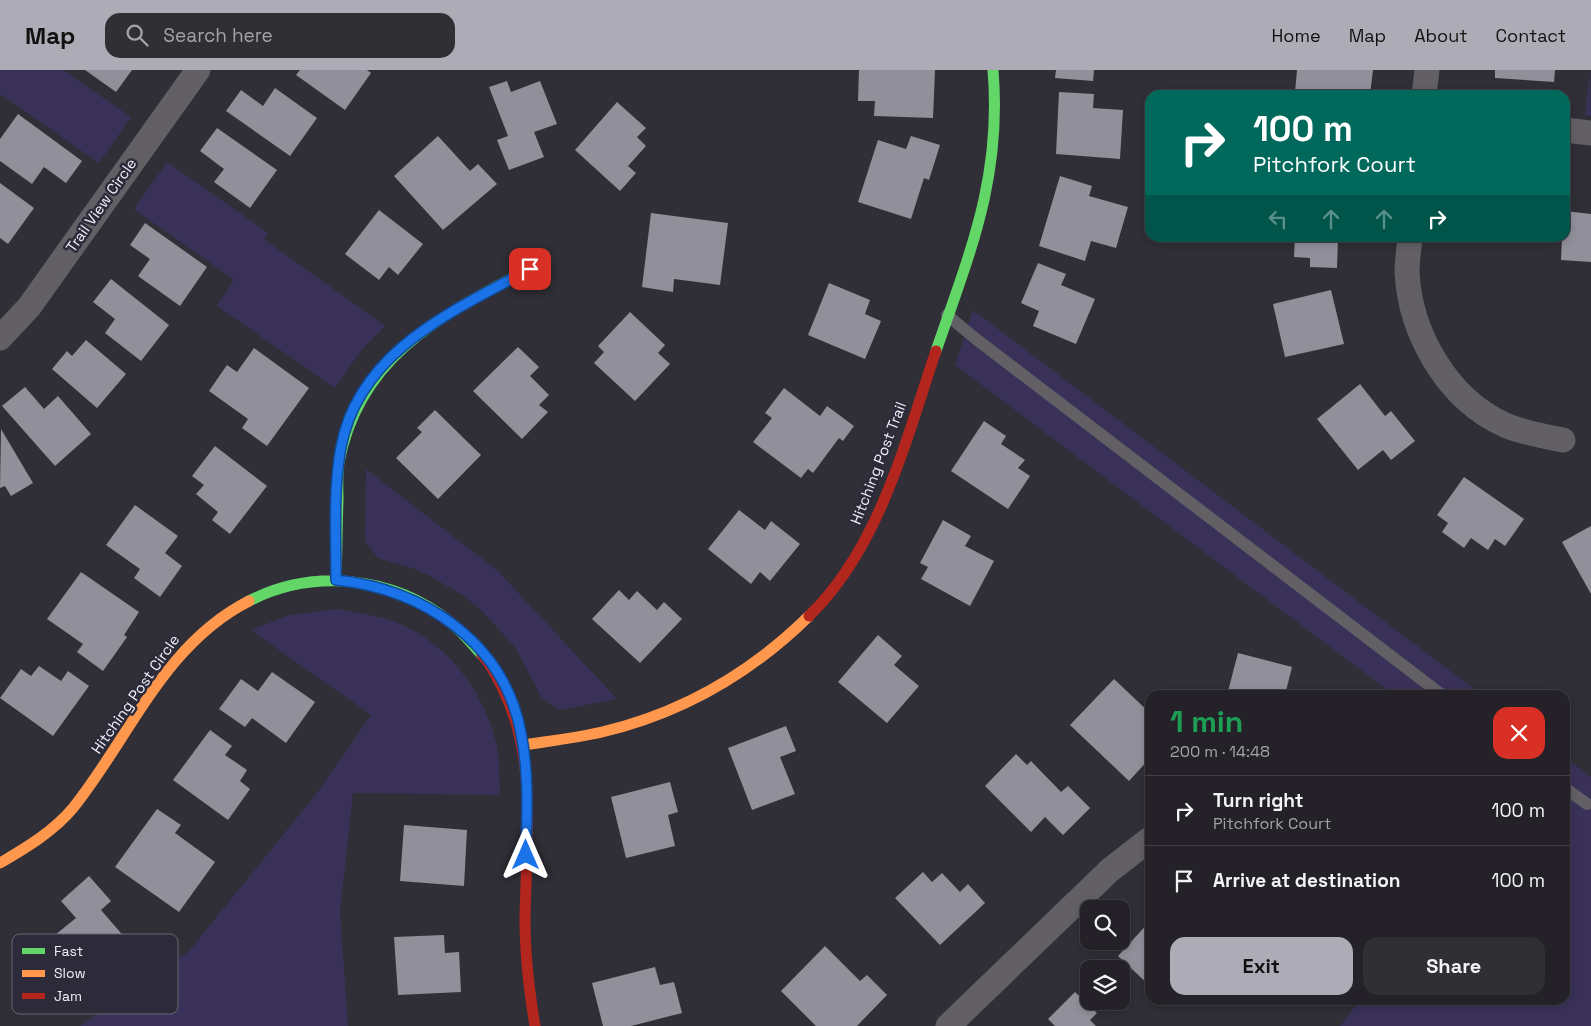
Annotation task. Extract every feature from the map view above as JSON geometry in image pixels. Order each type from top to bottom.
[{"type":"street","name":"Trail View Circle","points":[[0,338],[29,307],[198,70]]},
{"type":"street","name":"Hitching Post Trail","points":[[523,746],[611,730],[668,712],[705,696],[749,670],[770,654],[810,616],[843,576],[880,510],[979,225],[994,163],[996,121],[993,70]]},
{"type":"street","points":[[1425,90],[1427,70]]},
{"type":"street","points":[[1570,131],[1591,133]]},
{"type":"street","points":[[1410,242],[1407,270],[1413,310],[1427,348],[1444,374],[1473,403],[1503,424],[1520,431],[1563,440]]},
{"type":"street","points":[[336,580],[341,446],[348,420],[371,380],[406,342],[431,324],[544,261]]},
{"type":"street","name":"Hitching Post Circle","points":[[0,863],[35,842],[72,809],[179,654],[195,636],[240,605],[269,592],[309,581],[336,580],[360,582],[403,595],[424,604],[462,630],[476,644],[500,677],[515,712],[523,746],[526,776],[526,960],[535,1026]]},
{"type":"street","points":[[948,1026],[1110,870],[1145,843]]},
{"type":"lane","points":[[947,315],[983,345],[1435,690]]},
{"type":"lane","points":[[1570,792],[1587,804]]},
{"type":"shaded area","points":[[0,70],[63,70],[131,117],[99,163],[0,94]]},
{"type":"shaded area","points":[[1590,70],[1591,116],[1585,115]]},
{"type":"shaded area","points":[[167,162],[268,233],[264,239],[385,326],[362,349],[335,388],[217,306],[234,280],[134,209]]},
{"type":"shaded area","points":[[973,310],[1475,690],[1387,690],[955,365]]},
{"type":"shaded area","points":[[366,469],[498,571],[617,699],[559,710],[542,698],[515,647],[481,610],[464,596],[430,576],[412,568],[378,558],[365,541]]},
{"type":"shaded area","points":[[337,609],[393,621],[412,629],[429,640],[459,669],[482,703],[496,742],[499,761],[500,795],[353,793],[340,912],[348,1026],[80,1026],[97,1014],[178,1014],[178,959],[189,951],[317,793],[371,715],[251,630],[290,615]]},
{"type":"shaded area","points":[[1570,761],[1591,777],[1591,1026],[1340,1026],[1356,1005],[1570,1005]]},
{"type":"building","points":[[85,70],[132,70],[116,92]]},
{"type":"building","points":[[300,70],[367,70],[371,73],[345,110],[296,75]]},
{"type":"building","points":[[859,70],[935,70],[933,118],[874,116],[875,101],[858,101]]},
{"type":"building","points":[[1056,70],[1094,70],[1093,81],[1055,78]]},
{"type":"building","points":[[1297,70],[1373,70],[1371,90],[1295,90]]},
{"type":"building","points":[[1495,70],[1555,70],[1554,82],[1495,78]]},
{"type":"building","points":[[507,81],[511,92],[540,81],[557,124],[534,132],[544,157],[509,170],[497,140],[508,136],[489,87]]},
{"type":"building","points":[[275,88],[317,118],[290,156],[226,111],[241,90],[263,106]]},
{"type":"building","points":[[1059,92],[1094,94],[1093,108],[1123,110],[1120,159],[1056,154]]},
{"type":"building","points":[[617,102],[646,128],[637,137],[646,146],[628,166],[636,173],[620,191],[575,150]]},
{"type":"building","points":[[18,114],[82,161],[66,183],[44,167],[32,184],[0,161],[0,139]]},
{"type":"building","points":[[217,128],[277,170],[250,208],[214,182],[224,169],[200,151]]},
{"type":"building","points":[[438,136],[470,171],[478,164],[497,184],[443,230],[394,176]]},
{"type":"building","points":[[911,136],[940,145],[929,180],[924,178],[911,219],[858,202],[878,140],[906,149]]},
{"type":"building","points":[[1060,176],[1092,186],[1089,196],[1128,207],[1116,248],[1091,241],[1085,261],[1039,246]]},
{"type":"building","points":[[0,183],[34,208],[8,244],[0,238]]},
{"type":"building","points":[[379,210],[423,244],[398,275],[389,267],[379,280],[345,254]]},
{"type":"building","points":[[1570,212],[1591,214],[1591,262],[1561,260],[1562,242],[1570,242]]},
{"type":"building","points":[[651,213],[728,223],[720,285],[674,279],[673,292],[642,287]]},
{"type":"building","points":[[145,223],[207,267],[180,306],[138,276],[150,259],[130,245]]},
{"type":"building","points":[[1295,242],[1338,242],[1337,268],[1310,267],[1310,258],[1294,257]]},
{"type":"building","points":[[1038,263],[1066,274],[1061,285],[1095,299],[1076,344],[1033,326],[1039,311],[1021,303]]},
{"type":"building","points":[[111,279],[169,325],[141,361],[105,333],[115,319],[93,302]]},
{"type":"building","points":[[829,283],[870,300],[865,314],[881,321],[865,359],[808,335]]},
{"type":"building","points":[[1331,290],[1344,344],[1285,357],[1273,304]]},
{"type":"building","points":[[630,312],[665,345],[658,353],[670,364],[635,401],[594,363],[604,352],[598,346]]},
{"type":"building","points":[[86,340],[126,374],[97,408],[52,369],[67,351],[72,356]]},
{"type":"building","points":[[518,347],[539,367],[530,376],[549,395],[539,405],[548,412],[522,439],[473,391]]},
{"type":"building","points":[[254,348],[309,388],[267,446],[242,428],[248,419],[209,391],[227,365],[237,372]]},
{"type":"building","points":[[1360,384],[1385,416],[1391,411],[1415,441],[1391,460],[1383,450],[1358,470],[1317,419]]},
{"type":"building","points":[[25,387],[44,409],[58,396],[91,434],[55,466],[2,406]]},
{"type":"building","points":[[784,388],[820,416],[827,406],[854,426],[843,441],[839,438],[813,473],[808,469],[801,478],[753,442],[772,418],[765,413]]},
{"type":"building","points":[[435,410],[481,455],[438,499],[396,458],[422,432],[417,428]]},
{"type":"building","points":[[984,421],[1006,436],[1001,444],[1025,460],[1018,468],[1030,476],[1008,509],[951,471]]},
{"type":"building","points":[[1,429],[33,483],[11,496],[5,486],[0,488]]},
{"type":"building","points":[[215,446],[267,486],[230,534],[212,520],[218,512],[196,494],[204,485],[192,476]]},
{"type":"building","points":[[1464,477],[1524,519],[1505,546],[1495,539],[1488,550],[1471,538],[1464,548],[1442,532],[1448,523],[1437,515]]},
{"type":"building","points":[[135,505],[178,536],[165,553],[182,566],[160,597],[134,578],[140,569],[106,545]]},
{"type":"building","points":[[739,510],[765,530],[771,521],[800,544],[770,581],[760,572],[751,584],[708,549]]},
{"type":"building","points":[[943,520],[971,536],[965,546],[994,561],[970,606],[921,579],[928,567],[920,563]]},
{"type":"building","points":[[1591,526],[1591,594],[1562,542]]},
{"type":"building","points":[[81,572],[139,612],[124,635],[127,637],[103,671],[77,652],[83,644],[47,619]]},
{"type":"building","points":[[619,590],[629,600],[637,591],[657,610],[664,602],[682,619],[640,663],[592,619]]},
{"type":"building","points":[[878,635],[902,656],[894,665],[919,686],[887,723],[838,682]]},
{"type":"building","points":[[1238,653],[1292,667],[1286,690],[1228,690]]},
{"type":"building","points":[[39,666],[61,681],[68,671],[89,686],[53,736],[0,698],[21,669],[31,676]]},
{"type":"building","points":[[272,672],[315,702],[286,743],[252,718],[245,727],[219,709],[241,679],[258,691]]},
{"type":"building","points":[[1114,679],[1145,708],[1145,763],[1129,781],[1070,725]]},
{"type":"building","points":[[786,726],[796,751],[780,757],[795,794],[752,810],[728,748]]},
{"type":"building","points":[[210,730],[232,746],[225,755],[247,770],[240,781],[250,789],[228,820],[173,780]]},
{"type":"building","points":[[1016,754],[1027,765],[1031,761],[1061,792],[1068,786],[1090,808],[1063,835],[1045,817],[1031,832],[985,786]]},
{"type":"building","points":[[670,782],[678,812],[668,815],[675,846],[626,858],[611,797]]},
{"type":"building","points":[[157,809],[181,825],[175,833],[215,862],[179,912],[115,867]]},
{"type":"building","points":[[404,825],[467,830],[464,886],[400,881]]},
{"type":"building","points":[[923,872],[932,882],[942,873],[960,892],[968,884],[985,903],[940,945],[895,898]]},
{"type":"building","points":[[89,876],[111,901],[101,910],[122,934],[56,934],[76,918],[61,901]]},
{"type":"building","points":[[1145,926],[1145,981],[1130,967],[1130,960],[1122,960],[1118,956],[1123,950],[1130,950],[1130,943]]},
{"type":"building","points":[[444,935],[445,953],[459,952],[461,992],[398,995],[394,937]]},
{"type":"building","points":[[825,946],[860,981],[867,975],[887,995],[857,1026],[816,1026],[781,991]]},
{"type":"building","points":[[655,967],[660,985],[674,982],[682,1013],[631,1026],[603,1026],[592,983]]},
{"type":"building","points":[[1075,992],[1080,997],[1080,1010],[1094,1010],[1097,1013],[1090,1020],[1096,1026],[1055,1026],[1048,1019]]},
{"type":"traffic: fast","points":[[936,351],[961,281],[981,214],[988,180],[993,146],[995,109],[993,70]]},
{"type":"traffic: fast","points":[[336,580],[339,462],[350,423],[367,390],[389,361],[415,338],[476,297],[544,261]]},
{"type":"traffic: fast","points":[[249,601],[274,591],[300,584],[326,581],[379,586],[404,595],[428,607],[454,626],[482,655]]},
{"type":"traffic: slow","points":[[0,863],[39,838],[73,808],[150,694],[171,667],[219,619],[249,601]]},
{"type":"traffic: slow","points":[[523,745],[602,732],[660,714],[687,702],[739,673],[787,637],[809,616]]},
{"type":"traffic: jam","points":[[809,616],[834,589],[872,526],[888,492],[901,457],[936,351]]},
{"type":"traffic: jam","points":[[482,655],[502,687],[513,714],[521,742],[525,771],[528,831],[525,933],[535,1026]]},
{"type":"route","points":[[526,855],[526,776],[523,746],[518,719],[500,677],[476,644],[462,630],[424,604],[383,588],[360,582],[336,580],[336,530],[341,446],[348,420],[371,380],[406,342],[431,324],[530,269]]}]
